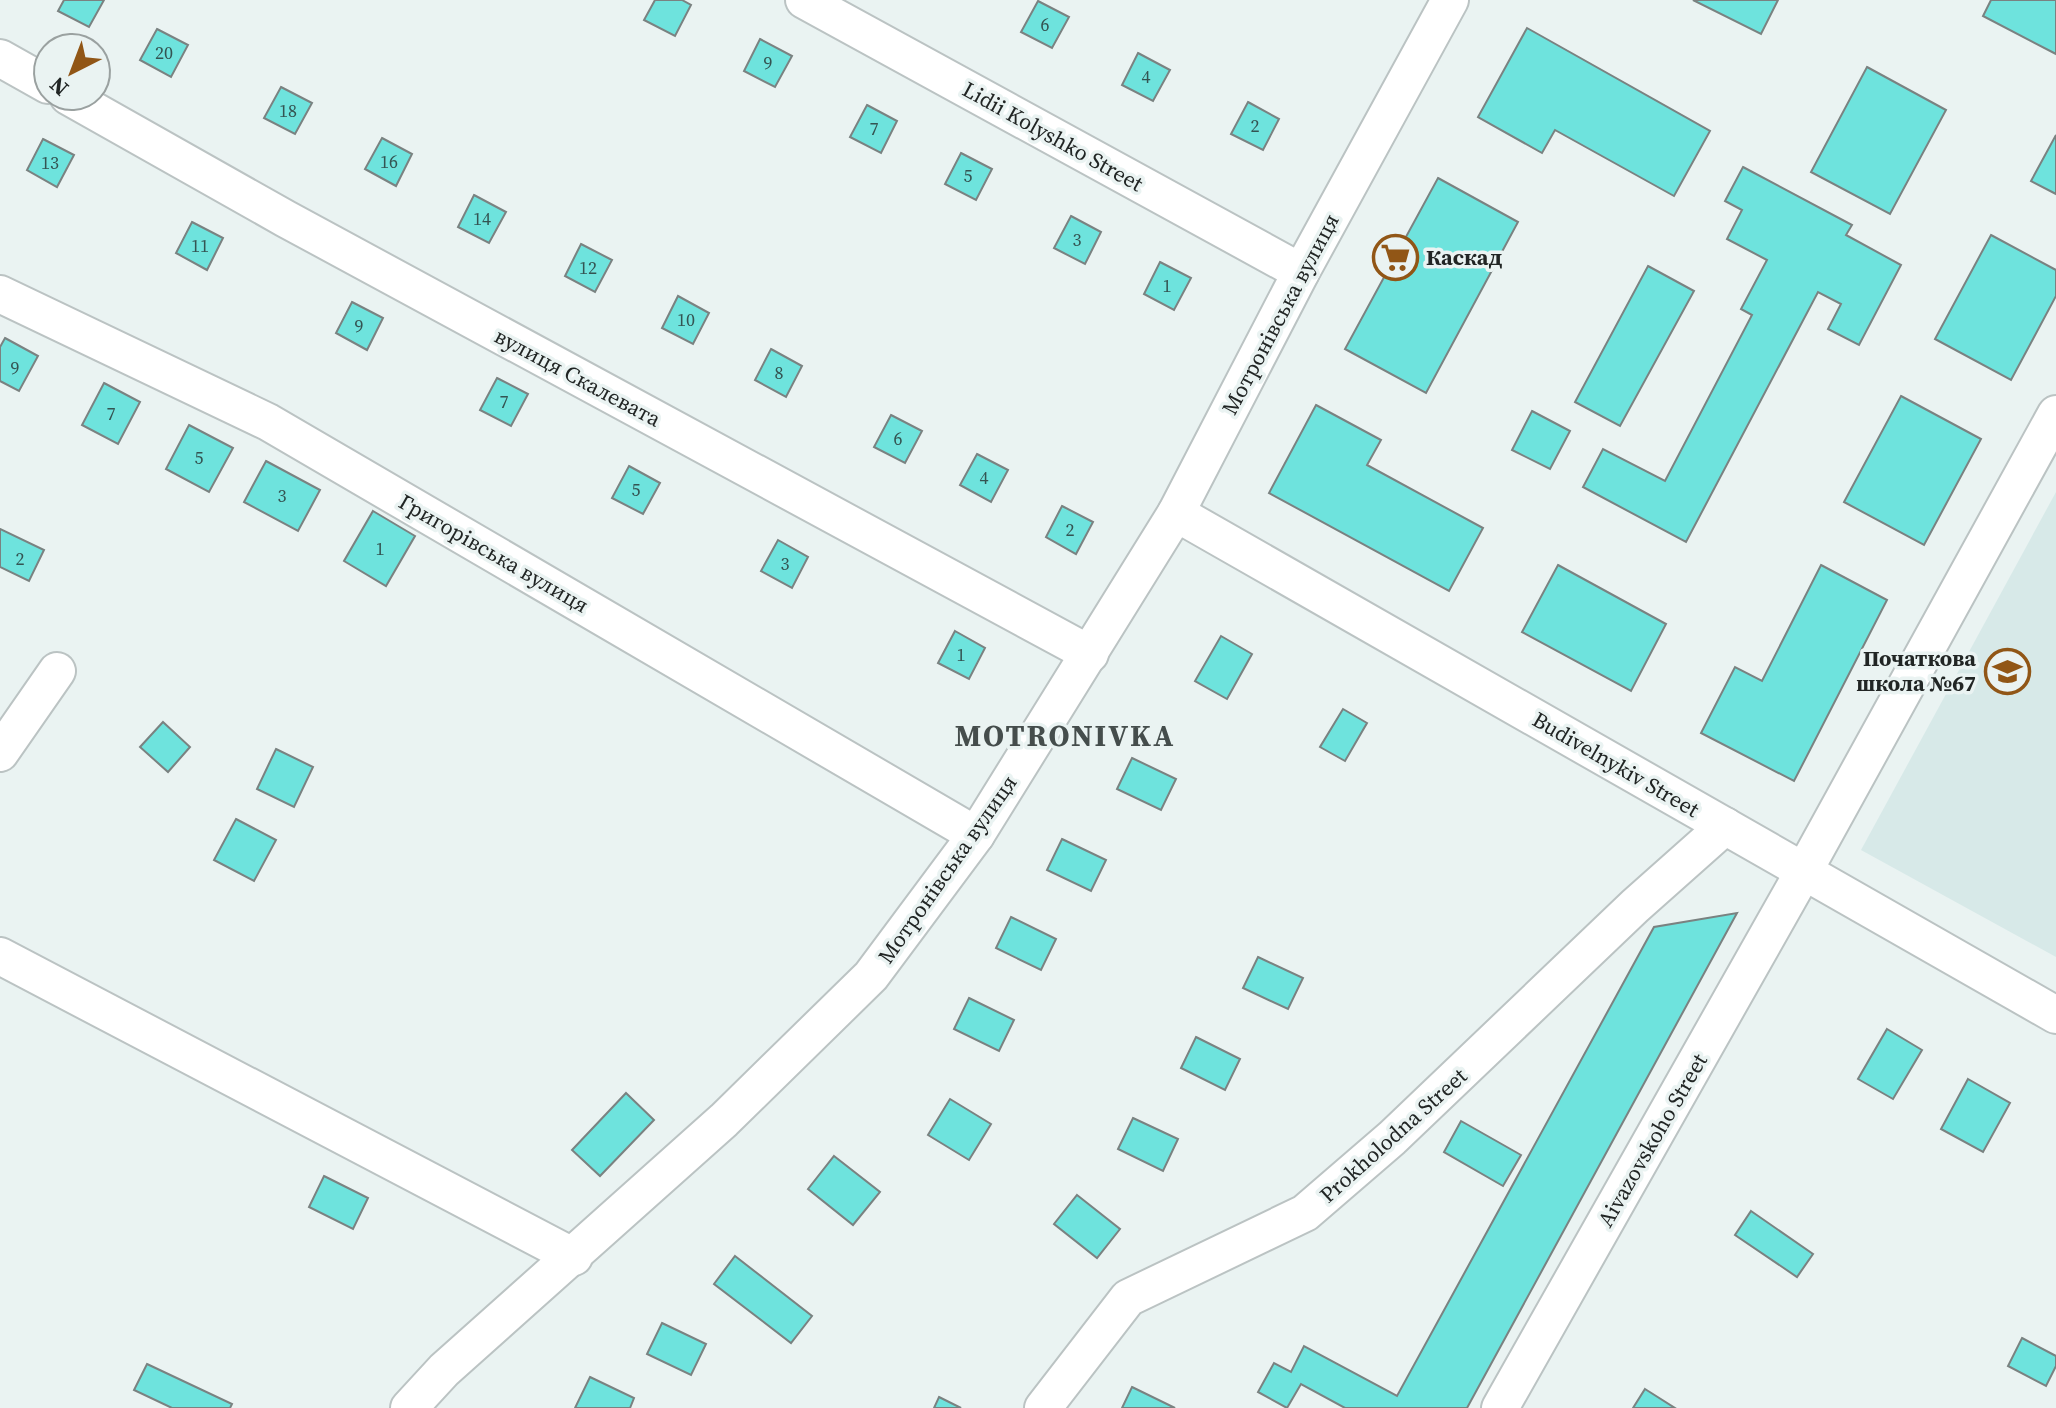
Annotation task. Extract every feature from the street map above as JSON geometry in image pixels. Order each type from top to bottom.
[{"type":"street","name":"Lidii Kolyshko Street","points":[[804,0],[1301,272]]},
{"type":"street","name":"Мотронівська вулиця","points":[[409,1408],[444,1370],[724,1120],[871,976],[976,835],[1176,513],[1301,272],[1450,0]]},
{"type":"street","points":[[0,58],[32,76]]},
{"type":"street","name":"вулиця Скалевата","points":[[96,112],[300,227],[1090,654]]},
{"type":"street","name":"Григорівська вулиця","points":[[0,294],[268,422],[976,835]]},
{"type":"street","name":"Aivazovskoho Street","points":[[1500,1408],[1804,871],[2056,414]]},
{"type":"street","name":"Budivelnykiv Street","points":[[1176,513],[2056,1015]]},
{"type":"street","points":[[0,753],[57,671]]},
{"type":"street","name":"Prokholodna Street","points":[[1043,1408],[1128,1298],[1305,1213],[1392,1138],[1635,906],[1725,826]]},
{"type":"street","points":[[0,956],[574,1257]]},
{"type":"shaded area","name":"Початкова школа №67","points":[[2056,492],[2056,957],[1861,850]]},
{"type":"building","points":[[64,0],[104,0],[89,27],[58,11]]},
{"type":"building","points":[[655,0],[682,0],[691,5],[675,36],[644,20]]},
{"type":"building","points":[[1693,0],[1778,0],[1761,34]]},
{"type":"building","points":[[1991,0],[2056,0],[2056,54],[1983,16]]},
{"type":"building","points":[[1038,1],[1069,17],[1052,48],[1021,32]]},
{"type":"building","points":[[1527,28],[1710,131],[1674,196],[1555,130],[1542,153],[1478,117]]},
{"type":"building","points":[[157,29],[188,45],[171,77],[140,60]]},
{"type":"building","points":[[760,39],[792,56],[775,87],[744,71]]},
{"type":"building","points":[[1138,53],[1170,70],[1153,101],[1122,85]]},
{"type":"building","points":[[1867,67],[1946,110],[1890,214],[1811,172]]},
{"type":"building","points":[[281,87],[312,103],[295,134],[264,118]]},
{"type":"building","points":[[1248,102],[1279,119],[1263,150],[1231,134]]},
{"type":"building","points":[[867,105],[897,121],[881,153],[850,137]]},
{"type":"building","points":[[2056,135],[2056,194],[2031,181]]},
{"type":"building","points":[[382,138],[412,154],[396,186],[365,169]]},
{"type":"building","points":[[43,139],[74,155],[57,187],[27,170]]},
{"type":"building","points":[[961,153],[992,169],[976,200],[945,184]]},
{"type":"building","points":[[1743,167],[1852,225],[1846,235],[1901,265],[1859,345],[1828,329],[1841,304],[1818,292],[1686,542],[1583,487],[1603,449],[1665,481],[1752,315],[1741,309],[1767,260],[1727,239],[1742,210],[1725,201]]},
{"type":"building","points":[[1438,178],[1518,222],[1426,393],[1345,349]]},
{"type":"building","points":[[474,195],[506,212],[489,243],[458,227]]},
{"type":"building","points":[[1071,216],[1101,232],[1085,264],[1054,248]]},
{"type":"building","points":[[192,222],[223,238],[207,270],[176,253]]},
{"type":"building","points":[[1991,235],[2056,270],[2056,296],[2011,380],[1935,339]]},
{"type":"building","points":[[581,244],[612,260],[595,292],[565,276]]},
{"type":"building","points":[[1160,262],[1191,278],[1174,310],[1144,294]]},
{"type":"building","points":[[1648,266],[1694,291],[1620,426],[1575,402]]},
{"type":"building","points":[[678,296],[709,313],[693,344],[662,328]]},
{"type":"building","points":[[352,302],[383,318],[367,350],[336,333]]},
{"type":"building","points":[[5,338],[38,356],[19,391],[0,381],[0,347]]},
{"type":"building","points":[[771,349],[802,366],[786,397],[755,380]]},
{"type":"building","points":[[497,378],[528,394],[511,426],[480,410]]},
{"type":"building","points":[[104,383],[140,402],[118,444],[82,425]]},
{"type":"building","points":[[1901,396],[1981,439],[1924,545],[1844,502]]},
{"type":"building","points":[[1316,405],[1381,440],[1367,465],[1483,528],[1449,591],[1269,493]]},
{"type":"building","points":[[1532,411],[1570,431],[1550,469],[1512,450]]},
{"type":"building","points":[[891,415],[922,431],[905,463],[874,447]]},
{"type":"building","points":[[189,425],[233,448],[209,492],[166,469]]},
{"type":"building","points":[[977,454],[1008,470],[991,502],[960,485]]},
{"type":"building","points":[[266,461],[320,490],[298,531],[244,502]]},
{"type":"building","points":[[629,466],[660,483],[643,514],[612,498]]},
{"type":"building","points":[[1062,506],[1093,522],[1076,554],[1046,537]]},
{"type":"building","points":[[373,511],[415,536],[386,586],[344,561]]},
{"type":"building","points":[[0,529],[44,550],[29,581],[0,567]]},
{"type":"building","points":[[778,540],[808,557],[792,588],[761,571]]},
{"type":"building","points":[[1558,565],[1666,624],[1631,691],[1522,632]]},
{"type":"building","points":[[1821,565],[1887,600],[1794,781],[1701,733],[1735,667],[1762,681]]},
{"type":"building","points":[[955,631],[985,648],[969,679],[938,663]]},
{"type":"building","points":[[1221,636],[1252,654],[1227,699],[1195,681]]},
{"type":"building","points":[[1343,709],[1367,723],[1345,761],[1320,747]]},
{"type":"building","points":[[163,722],[190,747],[168,772],[140,747]]},
{"type":"building","points":[[276,749],[313,767],[294,807],[257,789]]},
{"type":"building","points":[[1132,758],[1176,779],[1161,810],[1117,789]]},
{"type":"building","points":[[236,819],[276,840],[254,881],[214,860]]},
{"type":"building","points":[[1062,839],[1106,860],[1091,891],[1047,870]]},
{"type":"building","points":[[1737,913],[1467,1408],[1345,1408],[1301,1384],[1287,1408],[1258,1392],[1274,1363],[1291,1372],[1304,1346],[1397,1396],[1654,927]]},
{"type":"building","points":[[1011,917],[1056,939],[1041,970],[996,948]]},
{"type":"building","points":[[1258,957],[1303,978],[1288,1009],[1243,988]]},
{"type":"building","points":[[969,998],[1014,1020],[999,1051],[954,1029]]},
{"type":"building","points":[[1887,1029],[1922,1050],[1893,1099],[1858,1079]]},
{"type":"building","points":[[1196,1037],[1240,1059],[1225,1090],[1181,1068]]},
{"type":"building","points":[[1968,1079],[2010,1103],[1983,1152],[1941,1129]]},
{"type":"building","points":[[626,1093],[654,1120],[600,1176],[572,1150]]},
{"type":"building","points":[[950,1099],[991,1124],[969,1160],[928,1135]]},
{"type":"building","points":[[1133,1118],[1178,1139],[1163,1171],[1118,1149]]},
{"type":"building","points":[[1461,1121],[1521,1155],[1503,1186],[1444,1152]]},
{"type":"building","points":[[834,1156],[880,1192],[853,1225],[808,1189]]},
{"type":"building","points":[[324,1176],[368,1198],[353,1229],[309,1207]]},
{"type":"building","points":[[1077,1195],[1120,1229],[1097,1258],[1054,1224]]},
{"type":"building","points":[[1751,1211],[1813,1254],[1797,1277],[1735,1235]]},
{"type":"building","points":[[735,1256],[812,1316],[791,1343],[714,1284]]},
{"type":"building","points":[[662,1323],[706,1344],[691,1375],[647,1354]]},
{"type":"building","points":[[2022,1338],[2056,1356],[2056,1366],[2046,1386],[2008,1366]]},
{"type":"building","points":[[147,1364],[232,1404],[230,1408],[172,1408],[134,1390]]},
{"type":"building","points":[[590,1377],[634,1398],[630,1408],[575,1408]]},
{"type":"building","points":[[1132,1387],[1175,1408],[1122,1408]]},
{"type":"building","points":[[1645,1389],[1675,1408],[1633,1408]]},
{"type":"building","points":[[939,1397],[961,1408],[934,1408]]},
{"type":"place","name":"Каскад","points":[[1395,257]]},
{"type":"place","name":"Початкова школа №67","points":[[2007,671]]},
{"type":"district","name":"MOTRONIVKA","points":[[1065,736]]}]
